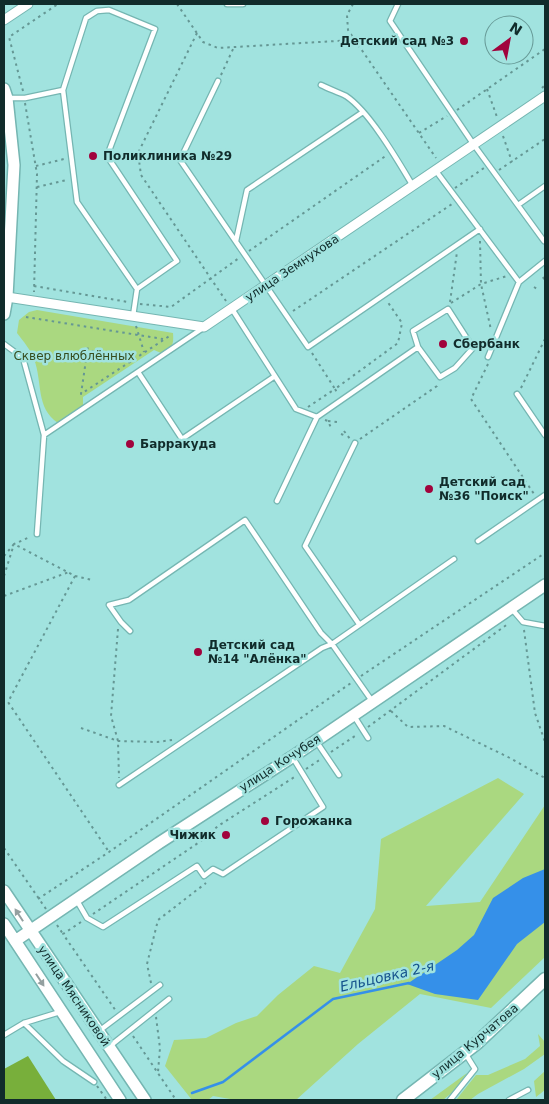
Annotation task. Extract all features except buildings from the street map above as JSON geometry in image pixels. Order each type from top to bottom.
[{"type":"main road","name":"улица Курчатова","points":[[403,1100],[464,1052],[545,979]]},
{"type":"street","points":[[4,20],[28,4]]},
{"type":"street","name":"улица Земнухова","points":[[204,327],[545,96]]},
{"type":"street","points":[[5,102],[14,165],[6,254],[5,306],[34,302],[204,327]]},
{"type":"street","name":"улица Кочубея","points":[[15,941],[159,843],[292,757],[372,701],[515,612],[545,585]]},
{"type":"street","name":"улица Мясниковой","points":[[4,891],[145,1100]]},
{"type":"street","name":"улица Мясниковой","points":[[4,924],[115,1100]]},
{"type":"lane","points":[[227,4],[243,4]]},
{"type":"lane","points":[[398,4],[390,21],[474,145],[544,241]]},
{"type":"lane","points":[[133,316],[137,289],[77,202],[71,157],[63,90],[86,18],[96,11],[109,10],[155,29],[107,156],[178,261],[137,289]]},
{"type":"lane","points":[[218,81],[180,160],[308,347],[480,229]]},
{"type":"lane","points":[[321,85],[346,97],[363,112],[392,152],[413,186]]},
{"type":"lane","points":[[5,102],[63,90]]},
{"type":"lane","points":[[236,241],[247,190],[363,112]]},
{"type":"lane","points":[[439,169],[451,191],[519,282]]},
{"type":"lane","points":[[518,205],[545,186]]},
{"type":"lane","points":[[488,357],[519,282],[545,260]]},
{"type":"lane","points":[[232,309],[296,409],[317,417]]},
{"type":"lane","points":[[448,309],[473,348],[454,368],[440,377],[418,347],[413,331],[448,309]]},
{"type":"lane","points":[[44,435],[204,327]]},
{"type":"lane","points":[[4,344],[23,358],[44,435],[37,534]]},
{"type":"lane","points":[[277,501],[317,417],[418,347]]},
{"type":"lane","points":[[138,372],[182,439],[275,376]]},
{"type":"lane","points":[[517,394],[545,435]]},
{"type":"lane","points":[[355,443],[305,546],[359,624]]},
{"type":"lane","points":[[478,541],[545,495]]},
{"type":"lane","points":[[130,631],[109,605],[129,600],[245,520],[263,551],[372,701]]},
{"type":"lane","points":[[119,785],[322,648],[332,644],[454,560]]},
{"type":"lane","points":[[515,612],[524,622],[545,626]]},
{"type":"lane","points":[[353,715],[368,738]]},
{"type":"lane","points":[[316,740],[339,775]]},
{"type":"lane","points":[[76,899],[87,918],[104,927],[197,866],[204,876],[214,869],[223,874],[323,807],[292,757]]},
{"type":"lane","points":[[98,1031],[160,986]]},
{"type":"lane","points":[[108,1047],[168,999]]},
{"type":"lane","points":[[4,1035],[24,1023],[61,1012]]},
{"type":"lane","points":[[24,1023],[63,1061],[94,1082]]},
{"type":"lane","points":[[450,1100],[474,1068],[464,1052]]},
{"type":"lane","points":[[509,1100],[528,1090]]},
{"type":"path","points":[[34,302],[36,166],[24,98],[9,38],[58,4]]},
{"type":"path","points":[[177,4],[203,42],[218,48],[353,40]]},
{"type":"path","points":[[353,4],[347,15],[348,30],[353,40],[419,133],[439,169]]},
{"type":"path","points":[[197,33],[138,152],[141,175],[232,309]]},
{"type":"path","points":[[218,81],[234,47]]},
{"type":"path","points":[[419,133],[545,49]]},
{"type":"path","points":[[537,91],[545,85],[545,49]]},
{"type":"path","points":[[495,173],[545,139]]},
{"type":"path","points":[[34,286],[135,303],[171,307],[392,152]]},
{"type":"path","points":[[36,166],[71,157]]},
{"type":"path","points":[[451,191],[489,165]]},
{"type":"path","points":[[37,187],[74,178]]},
{"type":"path","points":[[286,315],[458,200]]},
{"type":"path","points":[[480,229],[481,284],[494,342]]},
{"type":"path","points":[[458,244],[449,304],[481,284],[513,274]]},
{"type":"path","points":[[543,277],[545,281]]},
{"type":"path","points":[[534,287],[540,290]]},
{"type":"path","points":[[301,411],[335,389],[398,343],[402,323],[383,295]]},
{"type":"path","points":[[133,316],[144,352]]},
{"type":"path","points":[[26,317],[163,339]]},
{"type":"path","points":[[93,355],[91,350],[85,349],[82,354],[86,360],[81,394],[171,335]]},
{"type":"path","points":[[517,394],[545,339]]},
{"type":"path","points":[[308,347],[335,389]]},
{"type":"path","points":[[93,355],[134,359]]},
{"type":"path","points":[[86,360],[90,359],[93,355]]},
{"type":"path","points":[[488,357],[489,362],[471,399],[538,500]]},
{"type":"path","points":[[341,434],[355,443],[437,386],[440,377]]},
{"type":"path","points":[[317,417],[338,422]]},
{"type":"path","points":[[328,421],[332,430]]},
{"type":"path","points":[[344,430],[348,437]]},
{"type":"path","points":[[4,556],[14,544],[37,534]]},
{"type":"path","points":[[14,544],[75,576],[92,580]]},
{"type":"path","points":[[4,576],[14,544]]},
{"type":"path","points":[[4,848],[38,899],[109,852],[357,679],[545,553]]},
{"type":"path","points":[[4,596],[69,572]]},
{"type":"path","points":[[8,702],[75,576]]},
{"type":"path","points":[[120,1016],[63,934],[201,842],[218,826],[302,772],[391,711],[515,612]]},
{"type":"path","points":[[119,785],[118,741],[111,716],[117,630],[121,622]]},
{"type":"path","points":[[524,622],[535,713],[545,742]]},
{"type":"path","points":[[4,699],[8,702],[109,852]]},
{"type":"path","points":[[391,711],[408,727],[444,726],[545,778]]},
{"type":"path","points":[[81,728],[118,741],[157,742],[189,738]]},
{"type":"path","points":[[152,991],[148,964],[158,920],[207,882],[204,876]]},
{"type":"path","points":[[155,1010],[160,1048],[158,1072]]},
{"type":"path","points":[[129,1030],[176,1100]]},
{"type":"path","points":[[94,1082],[115,1100]]},
{"type":"green space","name":"Сквер влюблённых","points":[[37,310],[173,333],[173,344],[168,350],[161,353],[154,350],[83,397],[83,406],[58,423],[46,410],[34,359],[17,333],[19,320],[29,312]]},
{"type":"green space","points":[[498,778],[524,794],[426,906],[480,902],[545,805],[545,957],[491,1008],[420,994],[358,1044],[296,1100],[236,1100],[213,1096],[208,1100],[192,1100],[165,1066],[174,1040],[206,1038],[236,1023],[257,1016],[278,995],[314,966],[340,973],[375,909],[381,839]]},
{"type":"green space","points":[[538,1034],[545,1042],[545,1054],[524,1069],[470,1100],[456,1100],[476,1075],[488,1075],[525,1059],[540,1046]]},
{"type":"green space","points":[[28,1056],[56,1100],[4,1100],[4,1069]]},
{"type":"green space","points":[[545,1071],[545,1090],[536,1097],[534,1081]]},
{"type":"green space","points":[[467,1073],[454,1091],[443,1100],[430,1100]]},
{"type":"water","points":[[545,869],[545,922],[517,944],[478,1000],[435,994],[407,984],[457,950],[474,935],[493,898],[523,878]]},
{"type":"waterway","name":"Ельцовка 2-я","points":[[192,1093],[223,1082],[333,999],[409,983]]},
{"type":"place","name":"Детский сад №3","points":[[464,41]]},
{"type":"place","name":"Поликлиника №29","points":[[93,156]]},
{"type":"place","name":"Сбербанк","points":[[443,344]]},
{"type":"place","name":"Барракуда","points":[[130,444]]},
{"type":"place","name":"Детский сад №36 \"Поиск\"","points":[[429,489]]},
{"type":"place","name":"Детский сад №14 \"Алёнка\"","points":[[198,652]]},
{"type":"place","name":"Горожанка","points":[[265,821]]},
{"type":"place","name":"Чижик","points":[[226,835]]}]
